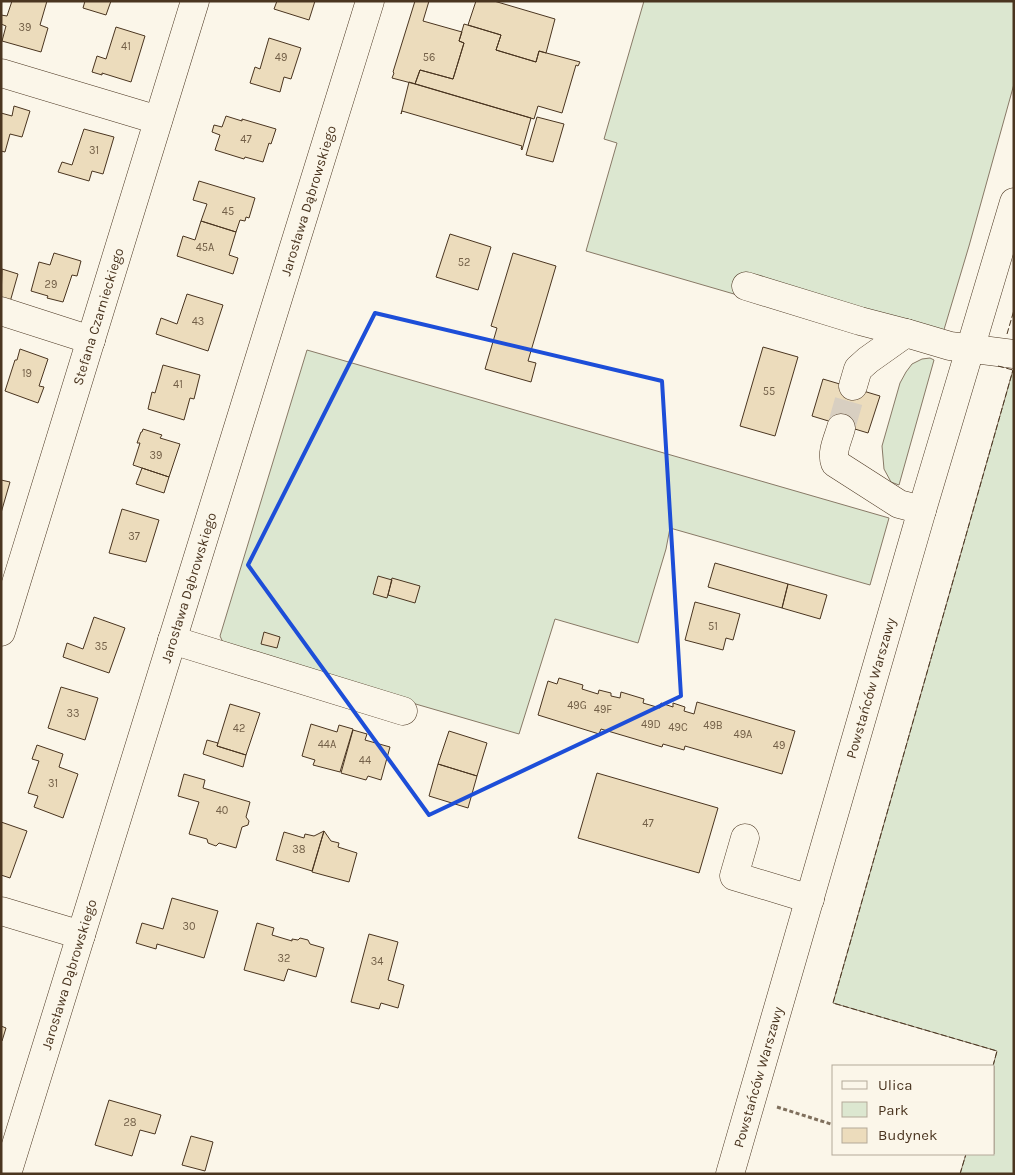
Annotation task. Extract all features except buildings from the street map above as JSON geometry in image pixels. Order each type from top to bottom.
[{"type":"street","name":"Stefana Czarnieckiego","points":[[1,632],[195,1]]},
{"type":"street","name":"Jarosława Dąbrowskiego","points":[[7,1174],[370,1]]},
{"type":"street","points":[[1,74],[158,120]]},
{"type":"street","name":"Powstańców Warszawy","points":[[730,1174],[922,510],[1014,202]]},
{"type":"street","points":[[746,286],[950,346],[1014,354]]},
{"type":"street","points":[[1,311],[91,340]]},
{"type":"street","points":[[853,386],[858,368],[906,333]]},
{"type":"street","points":[[841,428],[834,452],[835,463],[899,504],[922,510]]},
{"type":"street","points":[[172,640],[404,711]]},
{"type":"street","points":[[745,838],[734,876],[810,899]]},
{"type":"street","points":[[1,911],[81,935]]},
{"type":"path","points":[[783,1109],[832,1124]]},
{"type":"highlighted area","points":[[375,313],[662,381],[681,696],[429,815],[248,565]]},
{"type":"green space","points":[[644,1],[1014,1],[1014,84],[937,353],[586,251],[617,143],[604,139]]},
{"type":"green space","points":[[307,350],[889,518],[870,585],[670,528],[666,549],[638,643],[555,619],[519,734],[226,649],[220,636]]},
{"type":"green space","points":[[930,358],[934,360],[899,485],[891,482],[884,469],[882,446],[900,383],[906,372],[912,364],[922,359]]},
{"type":"green space","points":[[1014,370],[1014,1174],[960,1174],[966,1155],[995,1155],[995,1065],[993,1065],[997,1051],[833,1003]]},
{"type":"tunnel","points":[[841,428],[853,386]]},
{"type":"fence","points":[[1007,334],[1014,310]]},
{"type":"fence","points":[[998,366],[1013,370]]},
{"type":"fence","points":[[993,1065],[997,1051],[833,1003],[1014,370]]},
{"type":"fence","points":[[960,1174],[966,1155]]}]
